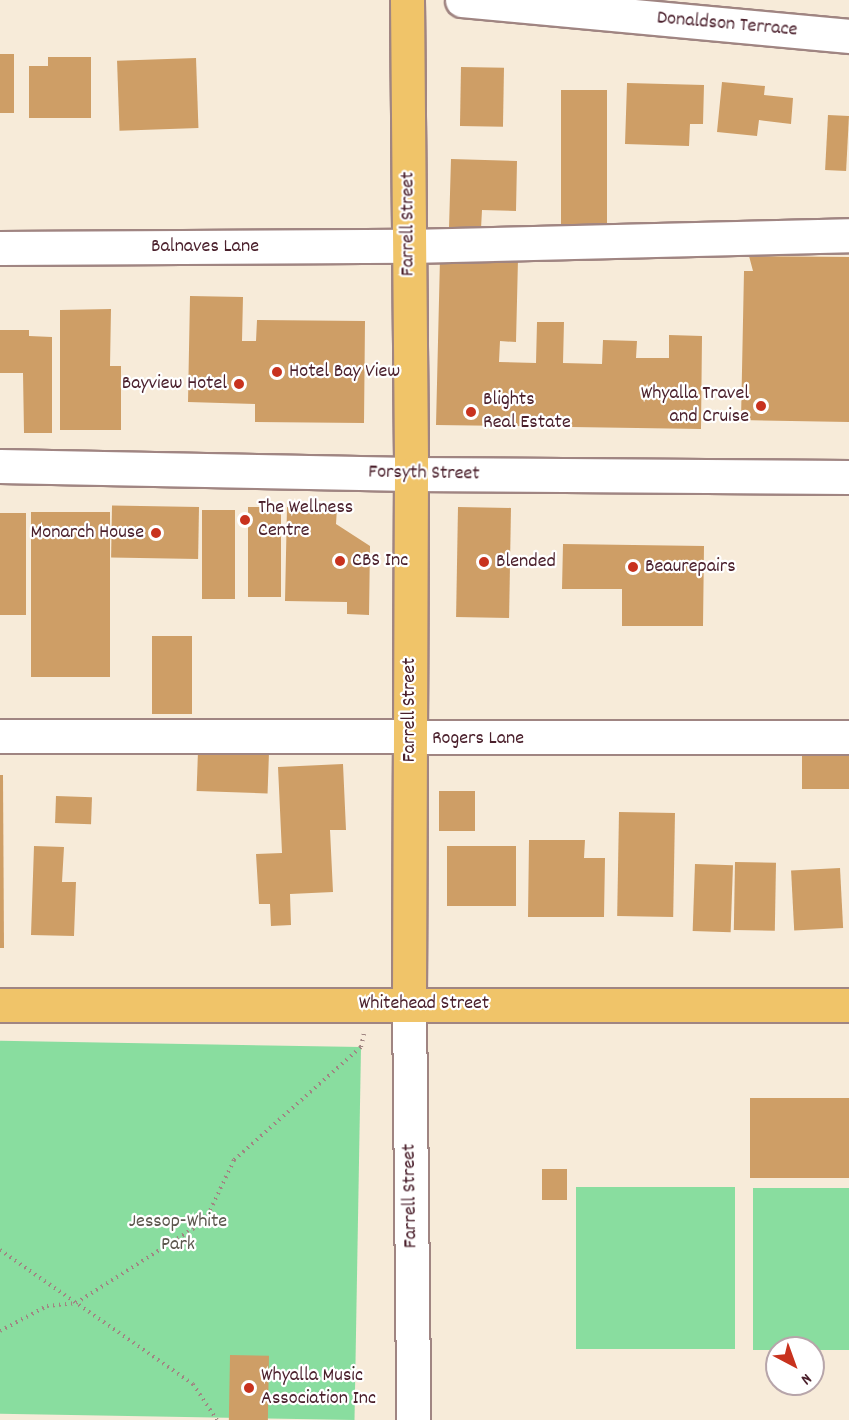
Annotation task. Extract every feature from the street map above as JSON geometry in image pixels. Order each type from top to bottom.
[{"type":"main road","name":"Farrell Street","points":[[407,0],[411,474],[408,1004]]},
{"type":"main road","name":"Whitehead Street","points":[[0,1005],[369,1003],[849,1005]]},
{"type":"street","name":"Donaldson Terrace","points":[[462,0],[849,36]]},
{"type":"street","name":"Balnaves Lane","points":[[0,248],[409,246],[849,235]]},
{"type":"street","name":"Forsyth Street","points":[[0,466],[411,474],[849,477]]},
{"type":"street","name":"Rogers Lane","points":[[0,736],[410,739],[849,737]]},
{"type":"street","name":"Farrell Street","points":[[408,1004],[413,1420]]},
{"type":"path","points":[[0,1332],[47,1306],[76,1303],[206,1221],[234,1160],[361,1047],[369,1003]]},
{"type":"path","points":[[0,1250],[193,1384],[217,1420]]},
{"type":"green space","name":"Jessop-White Park","points":[[0,1041],[361,1047],[354,1420],[0,1414]]},
{"type":"green space","points":[[576,1187],[735,1187],[735,1349],[576,1349]]},
{"type":"green space","points":[[753,1188],[849,1188],[849,1350],[825,1350],[825,1336],[765,1336],[765,1350],[753,1350]]},
{"type":"building","points":[[0,54],[14,54],[14,113],[0,113]]},
{"type":"building","points":[[48,57],[91,57],[91,118],[29,118],[29,66],[48,66]]},
{"type":"building","points":[[196,58],[198,128],[119,131],[117,61]]},
{"type":"building","points":[[461,67],[504,68],[503,127],[460,126]]},
{"type":"building","points":[[722,82],[765,86],[764,95],[793,98],[791,124],[759,120],[757,136],[717,132]]},
{"type":"building","points":[[627,83],[704,85],[703,124],[690,124],[689,146],[625,144]]},
{"type":"building","points":[[561,90],[607,90],[607,232],[561,232]]},
{"type":"building","points":[[828,115],[849,116],[846,171],[825,170]]},
{"type":"building","points":[[451,159],[517,161],[516,211],[482,210],[481,229],[449,228]]},
{"type":"building","points":[[749,256],[849,257],[849,422],[741,420],[744,271],[753,271]]},
{"type":"building","points":[[440,258],[518,259],[516,342],[500,341],[499,362],[536,363],[537,322],[564,322],[563,363],[602,364],[603,340],[637,341],[636,358],[669,358],[669,335],[702,336],[701,429],[436,425]]},
{"type":"building","name":"Hotel Bay View","points":[[190,296],[243,297],[242,341],[256,341],[257,320],[365,321],[364,423],[255,422],[255,404],[188,402]]},
{"type":"building","points":[[111,309],[110,366],[121,366],[121,430],[60,430],[60,310]]},
{"type":"building","points":[[0,330],[29,330],[29,336],[52,337],[52,433],[24,433],[23,373],[0,373]]},
{"type":"building","name":"Monarch House","points":[[112,505],[199,507],[198,559],[111,557]]},
{"type":"building","points":[[248,507],[281,507],[281,597],[248,597]]},
{"type":"building","points":[[287,507],[337,508],[336,524],[370,546],[369,615],[347,614],[347,602],[285,601]]},
{"type":"building","name":"Blended","points":[[458,507],[511,508],[509,618],[456,617]]},
{"type":"building","points":[[202,510],[235,510],[235,599],[202,599]]},
{"type":"building","points":[[31,512],[110,512],[110,677],[31,677]]},
{"type":"building","points":[[0,513],[26,513],[26,615],[0,615]]},
{"type":"building","name":"Beaurepairs","points":[[563,544],[704,546],[703,626],[622,626],[622,589],[562,589]]},
{"type":"building","points":[[152,636],[192,636],[192,714],[152,714]]},
{"type":"building","points":[[198,751],[269,753],[268,793],[197,791]]},
{"type":"building","points":[[802,756],[849,756],[849,789],[802,789]]},
{"type":"building","points":[[343,764],[346,830],[330,830],[333,892],[290,894],[291,925],[271,926],[270,904],[259,904],[256,854],[282,853],[278,767]]},
{"type":"building","points":[[0,775],[3,775],[4,948],[0,948]]},
{"type":"building","points":[[439,791],[475,791],[475,831],[439,831]]},
{"type":"building","points":[[56,796],[92,797],[91,824],[55,823]]},
{"type":"building","points":[[619,812],[675,813],[673,917],[617,916]]},
{"type":"building","points":[[529,840],[585,840],[584,858],[605,858],[604,917],[528,917]]},
{"type":"building","points":[[34,846],[64,847],[62,882],[76,882],[74,936],[31,935]]},
{"type":"building","points":[[447,846],[516,846],[516,906],[447,906]]},
{"type":"building","points":[[735,862],[776,863],[775,931],[734,930]]},
{"type":"building","points":[[695,864],[733,865],[731,932],[693,931]]},
{"type":"building","points":[[840,868],[843,928],[794,930],[791,871]]},
{"type":"building","points":[[750,1098],[849,1098],[849,1178],[750,1178]]},
{"type":"building","points":[[542,1169],[567,1169],[567,1200],[542,1200]]},
{"type":"building","name":"Whyalla Music Association Inc","points":[[230,1355],[269,1356],[268,1420],[229,1420]]},
{"type":"place","name":"Hotel Bay View","points":[[277,372]]},
{"type":"place","name":"Bayview Hotel","points":[[239,384]]},
{"type":"place","name":"Whyalla Travel and Cruise","points":[[761,406]]},
{"type":"place","name":"Blights Real Estate","points":[[471,412]]},
{"type":"place","name":"The Wellness Centre","points":[[245,520]]},
{"type":"place","name":"Monarch House","points":[[156,533]]},
{"type":"place","name":"CBS Inc","points":[[340,561]]},
{"type":"place","name":"Blended","points":[[484,562]]},
{"type":"place","name":"Beaurepairs","points":[[633,567]]},
{"type":"place","name":"Whyalla Music Association Inc","points":[[249,1388]]}]
